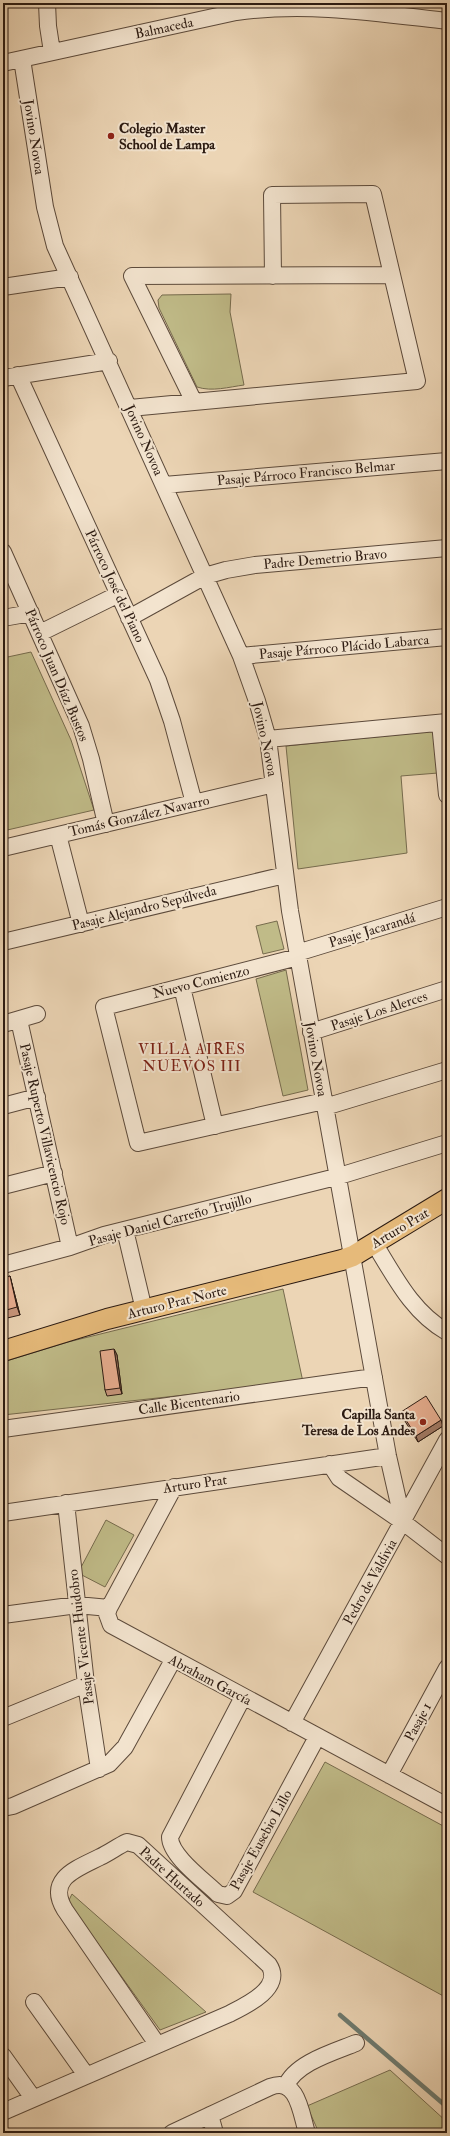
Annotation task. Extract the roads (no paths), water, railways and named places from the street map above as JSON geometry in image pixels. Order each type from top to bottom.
[{"type":"main road","name":"Arturo Prat","points":[[353,1256],[447,1199]]},
{"type":"main road","name":"Arturo Prat Norte","points":[[3,1351],[144,1310],[353,1256]]},
{"type":"street","points":[[47,3],[48,26],[52,52]]},
{"type":"street","name":"Balmaceda","points":[[3,63],[270,5],[422,11],[447,21]]},
{"type":"street","name":"Jovino Novoa","points":[[22,59],[45,207],[55,246],[109,361],[240,656],[257,701],[268,739],[285,874],[311,1032],[336,1177],[353,1256],[388,1456],[403,1522]]},
{"type":"street","points":[[130,408],[417,381],[373,194],[272,195],[273,276]]},
{"type":"street","points":[[194,402],[132,276],[392,275]]},
{"type":"street","points":[[3,288],[70,277]]},
{"type":"street","points":[[11,377],[109,361]]},
{"type":"street","name":"Párroco José del Piano","points":[[11,377],[119,594],[165,698],[194,803]]},
{"type":"street","name":"Pasaje Párroco Francisco Belmar","points":[[164,485],[447,460]]},
{"type":"street","name":"Padre Demetrio Bravo","points":[[129,618],[205,576],[240,567],[447,548]]},
{"type":"street","name":"Párroco Juan Díaz Bustos","points":[[3,552],[81,726],[91,759],[106,824]]},
{"type":"street","points":[[40,633],[119,594]]},
{"type":"street","points":[[3,618],[31,613]]},
{"type":"street","name":"Pasaje Párroco Plácido Labarca","points":[[240,656],[447,637]]},
{"type":"street","points":[[268,739],[444,722],[447,795]]},
{"type":"street","name":"Tomás González Navarro","points":[[3,848],[274,784]]},
{"type":"street","points":[[58,835],[81,924]]},
{"type":"street","name":"Pasaje Alejandro Sepúlveda","points":[[3,942],[285,874]]},
{"type":"street","name":"Pasaje Jacarandá","points":[[298,955],[447,907]]},
{"type":"street","name":"Nuevo Comienzo","points":[[215,1126],[138,1143],[104,1007],[298,955]]},
{"type":"street","points":[[182,987],[215,1126],[324,1104],[447,1070]]},
{"type":"street","name":"Pasaje Los Alerces","points":[[311,1032],[447,989]]},
{"type":"street","points":[[3,1024],[37,1014]]},
{"type":"street","name":"Pasaje Ruperto Villavicencio Rojo","points":[[19,1020],[70,1247]]},
{"type":"street","points":[[3,1106],[37,1098]]},
{"type":"street","name":"Pasaje Daniel Carreño Trujillo","points":[[3,1265],[70,1247],[104,1235],[336,1177],[447,1143]]},
{"type":"street","points":[[3,1186],[54,1173]]},
{"type":"street","points":[[125,1230],[144,1310]]},
{"type":"street","points":[[374,1243],[413,1305],[430,1321],[447,1332]]},
{"type":"street","name":"Calle Bicentenario","points":[[3,1429],[374,1377]]},
{"type":"street","name":"Pedro de Valdivia","points":[[292,1723],[447,1440]]},
{"type":"street","name":"Arturo Prat","points":[[3,1513],[388,1456]]},
{"type":"street","points":[[330,1464],[339,1478],[403,1522],[447,1556]]},
{"type":"street","points":[[3,1615],[77,1605],[109,1608],[174,1487]]},
{"type":"street","name":"Pasaje Vicente Huidobro","points":[[66,1504],[86,1684],[99,1769]]},
{"type":"street","name":"Abraham García","points":[[109,1608],[108,1620],[115,1629],[447,1806]]},
{"type":"street","points":[[3,1808],[13,1806],[99,1769],[115,1760],[126,1747],[173,1660]]},
{"type":"street","name":"Pasaje 1","points":[[389,1775],[447,1668]]},
{"type":"street","points":[[3,1718],[86,1684]]},
{"type":"street","name":"Pasaje Eusebio Lillo","points":[[243,1697],[170,1837],[170,1843],[174,1852],[218,1894],[227,1896],[234,1891],[318,1737]]},
{"type":"street","name":"Padre Hurtado","points":[[3,2112],[229,2014],[250,2002],[269,1987],[273,1973],[269,1965],[138,1845],[134,1842],[127,1842],[71,1872],[62,1882],[59,1896],[65,1910],[157,2044]]},
{"type":"street","points":[[34,2002],[86,2075]]},
{"type":"street","points":[[286,2086],[291,2075],[302,2067],[356,2043]]},
{"type":"street","points":[[3,2056],[33,2098]]},
{"type":"street","points":[[172,2133],[270,2087],[281,2084],[294,2092],[307,2133]]},
{"type":"street","points":[[210,2115],[215,2133]]},
{"type":"waterway","points":[[340,2015],[447,2107]]},
{"type":"place","name":"Colegio Master School de Lampa","points":[[111,136]]},
{"type":"place","name":"Capilla Santa Teresa de Los Andes","points":[[423,1422]]},
{"type":"district","name":"VILLA AIRES NUEVOS III","points":[[192,1058]]}]
